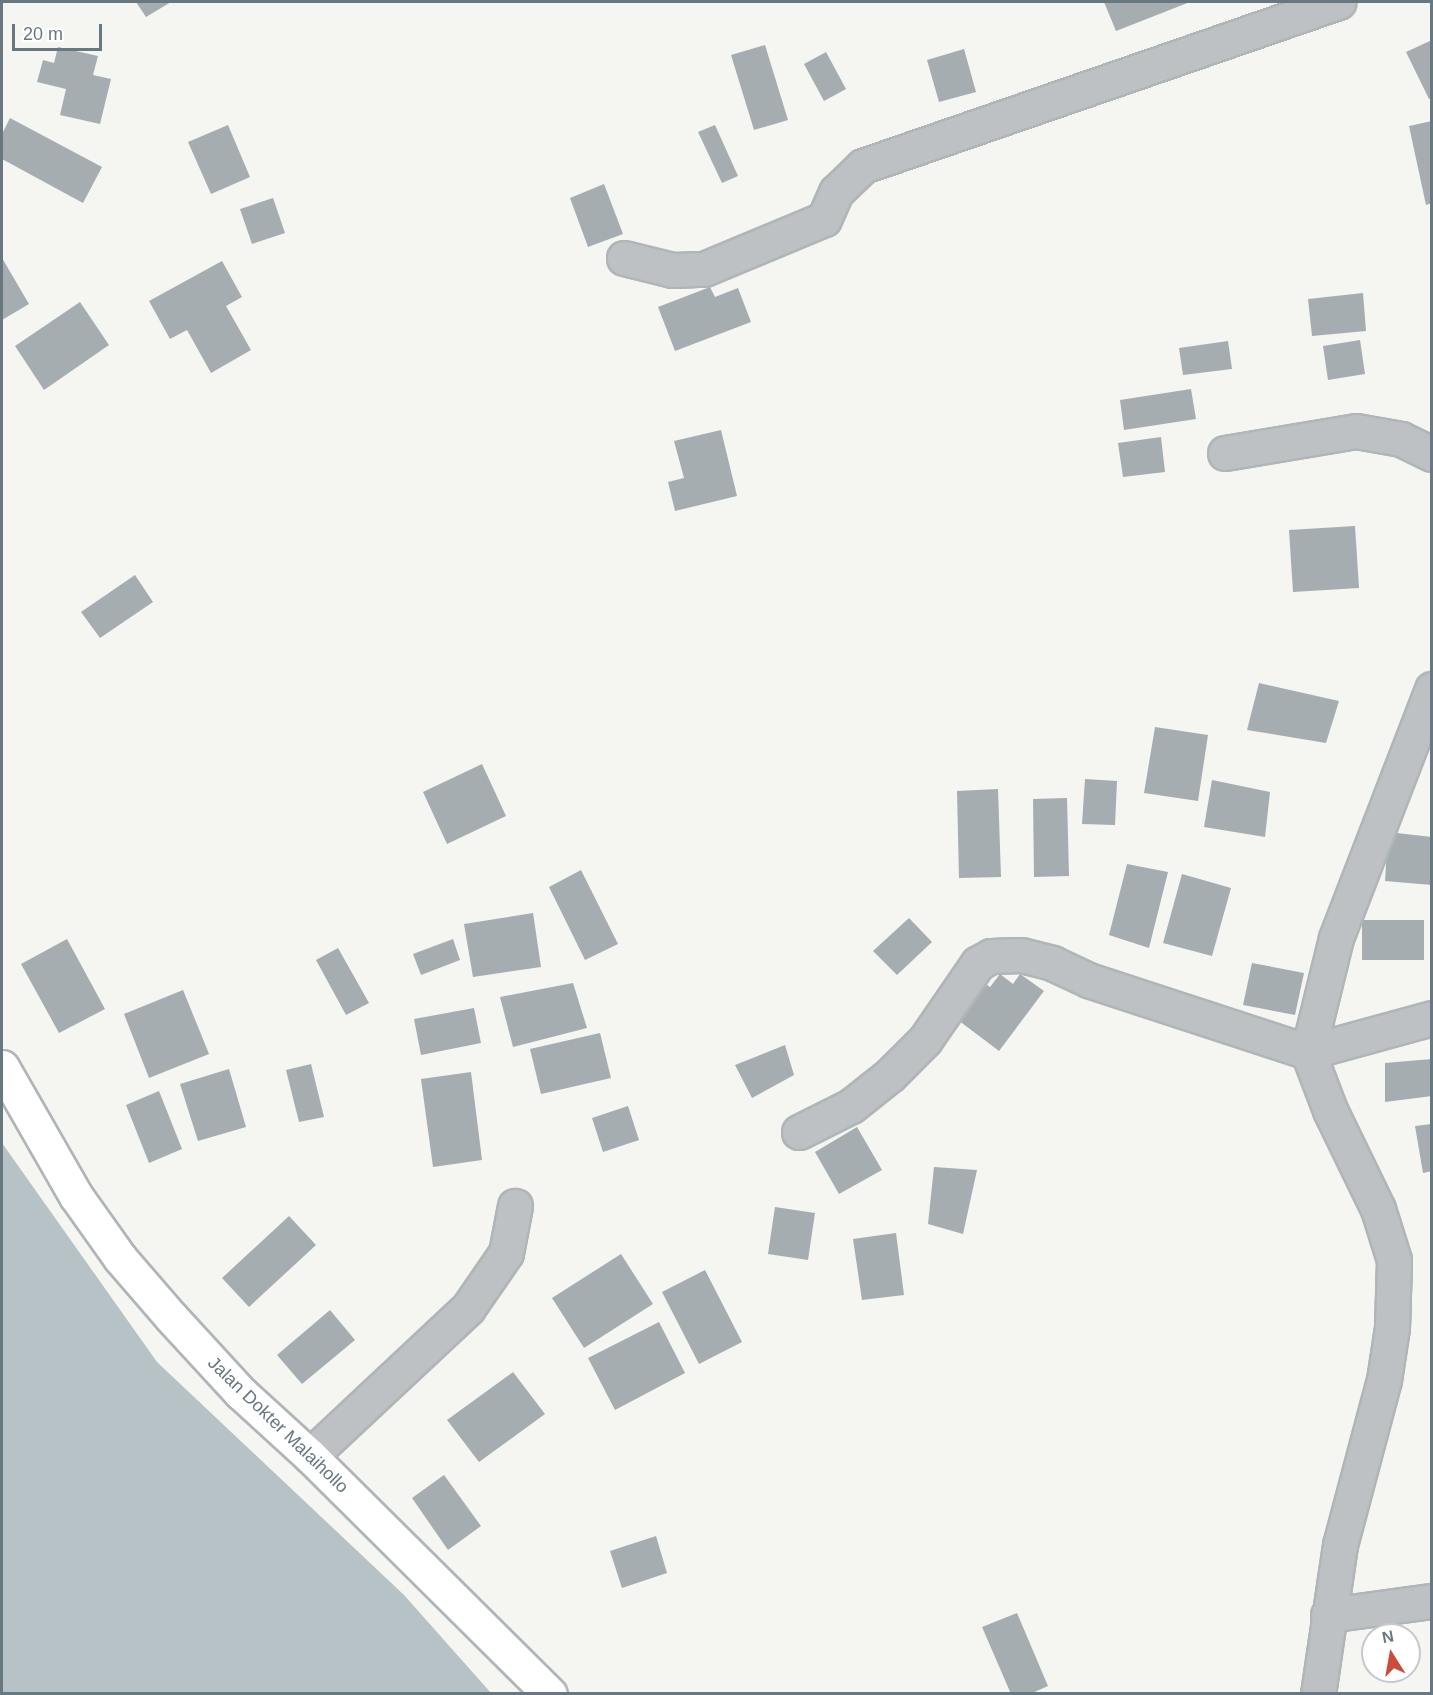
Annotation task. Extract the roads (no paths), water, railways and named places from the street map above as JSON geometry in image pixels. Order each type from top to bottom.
[{"type":"main road","name":"Jalan Dokter Malaihollo","points":[[2,1067],[76,1196],[120,1258],[241,1393],[310,1456],[550,1694]]},
{"type":"street","points":[[624,258],[672,270],[704,269],[824,219],[836,192],[863,166],[1338,2]]},
{"type":"street","points":[[1225,453],[1356,431],[1401,439],[1431,454]]},
{"type":"street","points":[[1318,1694],[1340,1545],[1384,1380],[1392,1328],[1394,1260],[1378,1209],[1330,1110],[1308,1052],[1336,938],[1431,689]]},
{"type":"street","points":[[799,1132],[851,1106],[890,1075],[924,1040],[978,963],[991,956],[1021,955],[1052,963],[1088,980],[1308,1052],[1431,1018]]},
{"type":"street","points":[[310,1456],[468,1308],[506,1253],[515,1206]]},
{"type":"street","points":[[1328,1615],[1431,1601]]}]
